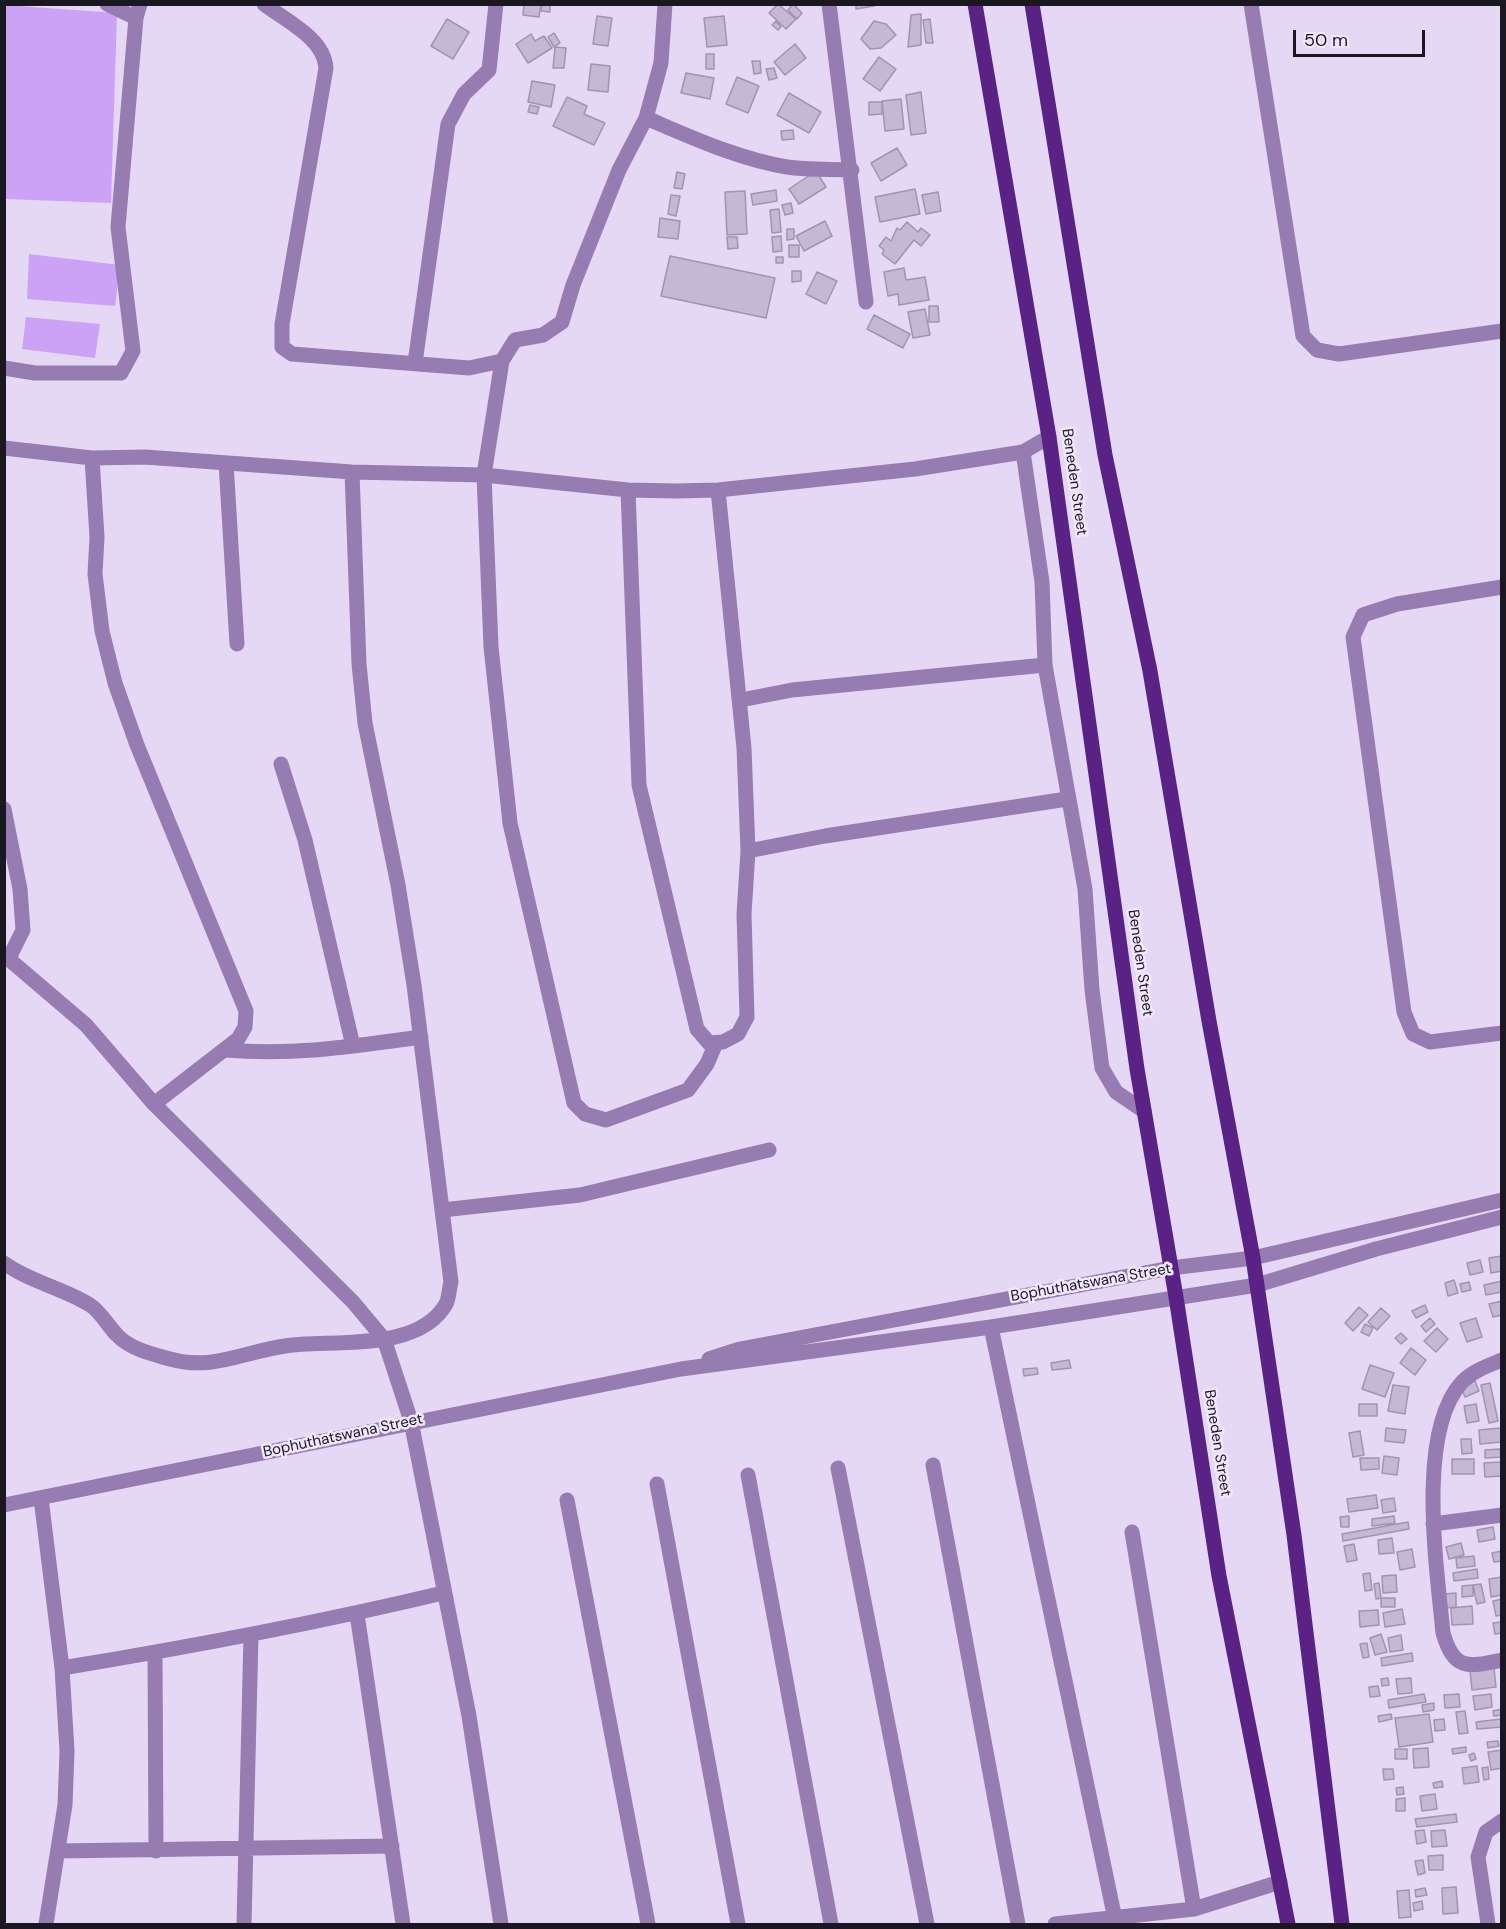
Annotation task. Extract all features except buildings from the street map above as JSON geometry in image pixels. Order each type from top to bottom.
[{"type":"main road","name":"Beneden Street","points":[[975,4],[1049,437],[1100,812],[1144,1111],[1176,1297],[1219,1576],[1288,1924]]},
{"type":"main road","points":[[1032,4],[1105,455],[1150,671],[1209,1021],[1253,1258],[1294,1536],[1342,1924]]},
{"type":"street","points":[[4,368],[35,373],[121,373],[133,351],[117,227],[138,11],[107,4]]},
{"type":"street","points":[[264,4],[314,42],[325,58],[282,324],[282,347],[292,354],[469,368],[502,362]]},
{"type":"street","points":[[416,363],[448,124],[464,94],[489,70],[496,4]]},
{"type":"street","points":[[665,4],[661,63],[646,118],[619,170],[573,285],[562,322],[543,335],[515,340],[502,362],[484,476],[491,647],[510,823],[574,1103],[585,1114],[606,1120],[688,1090],[707,1064],[716,1043]]},
{"type":"street","points":[[829,4],[852,170],[866,302]]},
{"type":"street","points":[[1251,4],[1304,336],[1317,350],[1339,354],[1502,331]]},
{"type":"street","points":[[646,118],[693,138],[767,163],[807,169],[852,170]]},
{"type":"street","points":[[4,448],[92,458],[145,457],[352,472],[484,476],[628,490],[718,490],[848,477],[1023,452],[1049,437]]},
{"type":"street","points":[[1023,452],[1042,582],[1045,665],[1067,799],[1085,889],[1092,990],[1102,1068],[1116,1092],[1144,1111]]},
{"type":"street","points":[[92,458],[97,537],[95,574],[102,631],[116,683],[137,745],[246,1011],[245,1027],[238,1039],[154,1104]]},
{"type":"street","points":[[226,463],[237,644]]},
{"type":"street","points":[[4,1263],[17,1272],[93,1307],[129,1346],[196,1365],[222,1362],[255,1351],[288,1345],[384,1339],[414,1330],[436,1317],[447,1302],[451,1282],[421,1037],[398,885],[365,723],[360,664],[352,472]]},
{"type":"street","points":[[628,490],[639,784],[697,1029],[709,1043],[723,1042],[738,1034],[747,1017],[744,914],[748,851],[741,700],[718,490]]},
{"type":"street","points":[[1502,587],[1397,604],[1364,615],[1353,637],[1404,1012],[1413,1034],[1430,1042],[1502,1033]]},
{"type":"street","points":[[741,700],[792,690],[1045,665]]},
{"type":"street","points":[[281,765],[305,840],[353,1046]]},
{"type":"street","points":[[748,851],[825,836],[1067,799]]},
{"type":"street","points":[[4,809],[20,889],[23,930],[7,956],[86,1025],[154,1104],[353,1302],[384,1339],[411,1421],[469,1716],[501,1924]]},
{"type":"street","points":[[226,1050],[268,1054],[421,1037]]},
{"type":"street","points":[[442,1210],[580,1195],[769,1150]]},
{"type":"street","name":"Bophuthatswana Street","points":[[681,1369],[740,1349],[1171,1268],[1253,1258],[1502,1200]]},
{"type":"street","name":"Bophuthatswana Street","points":[[4,1505],[162,1476],[411,1421],[681,1369],[991,1327],[1257,1285],[1376,1249],[1502,1217]]},
{"type":"street","points":[[991,1327],[1115,1918]]},
{"type":"street","points":[[1502,1360],[1478,1369],[1462,1382],[1442,1417],[1434,1478],[1433,1524],[1446,1644],[1452,1655],[1462,1664],[1473,1665],[1502,1660]]},
{"type":"street","points":[[933,1465],[1018,1924]]},
{"type":"street","points":[[838,1468],[927,1924]]},
{"type":"street","points":[[748,1475],[831,1924]]},
{"type":"street","points":[[657,1484],[738,1924]]},
{"type":"street","points":[[41,1498],[62,1668],[66,1751],[65,1805],[46,1924]]},
{"type":"street","points":[[567,1500],[648,1924]]},
{"type":"street","points":[[1433,1524],[1502,1515]]},
{"type":"street","points":[[1132,1532],[1190,1915]]},
{"type":"street","points":[[62,1668],[251,1635],[357,1614],[443,1593]]},
{"type":"street","points":[[357,1614],[403,1924]]},
{"type":"street","points":[[244,1924],[251,1635]]},
{"type":"street","points":[[155,1653],[156,1851]]},
{"type":"street","points":[[1488,1924],[1478,1857],[1486,1832],[1502,1821]]},
{"type":"street","points":[[58,1851],[392,1846]]},
{"type":"street","points":[[1056,1924],[1087,1923],[1115,1918],[1190,1915],[1280,1882]]},
{"type":"shaded area","points":[[5,5],[117,13],[111,203],[5,199]]},
{"type":"shaded area","points":[[29,254],[120,265],[115,306],[27,299]]},
{"type":"shaded area","points":[[26,317],[100,324],[95,358],[22,349]]}]
